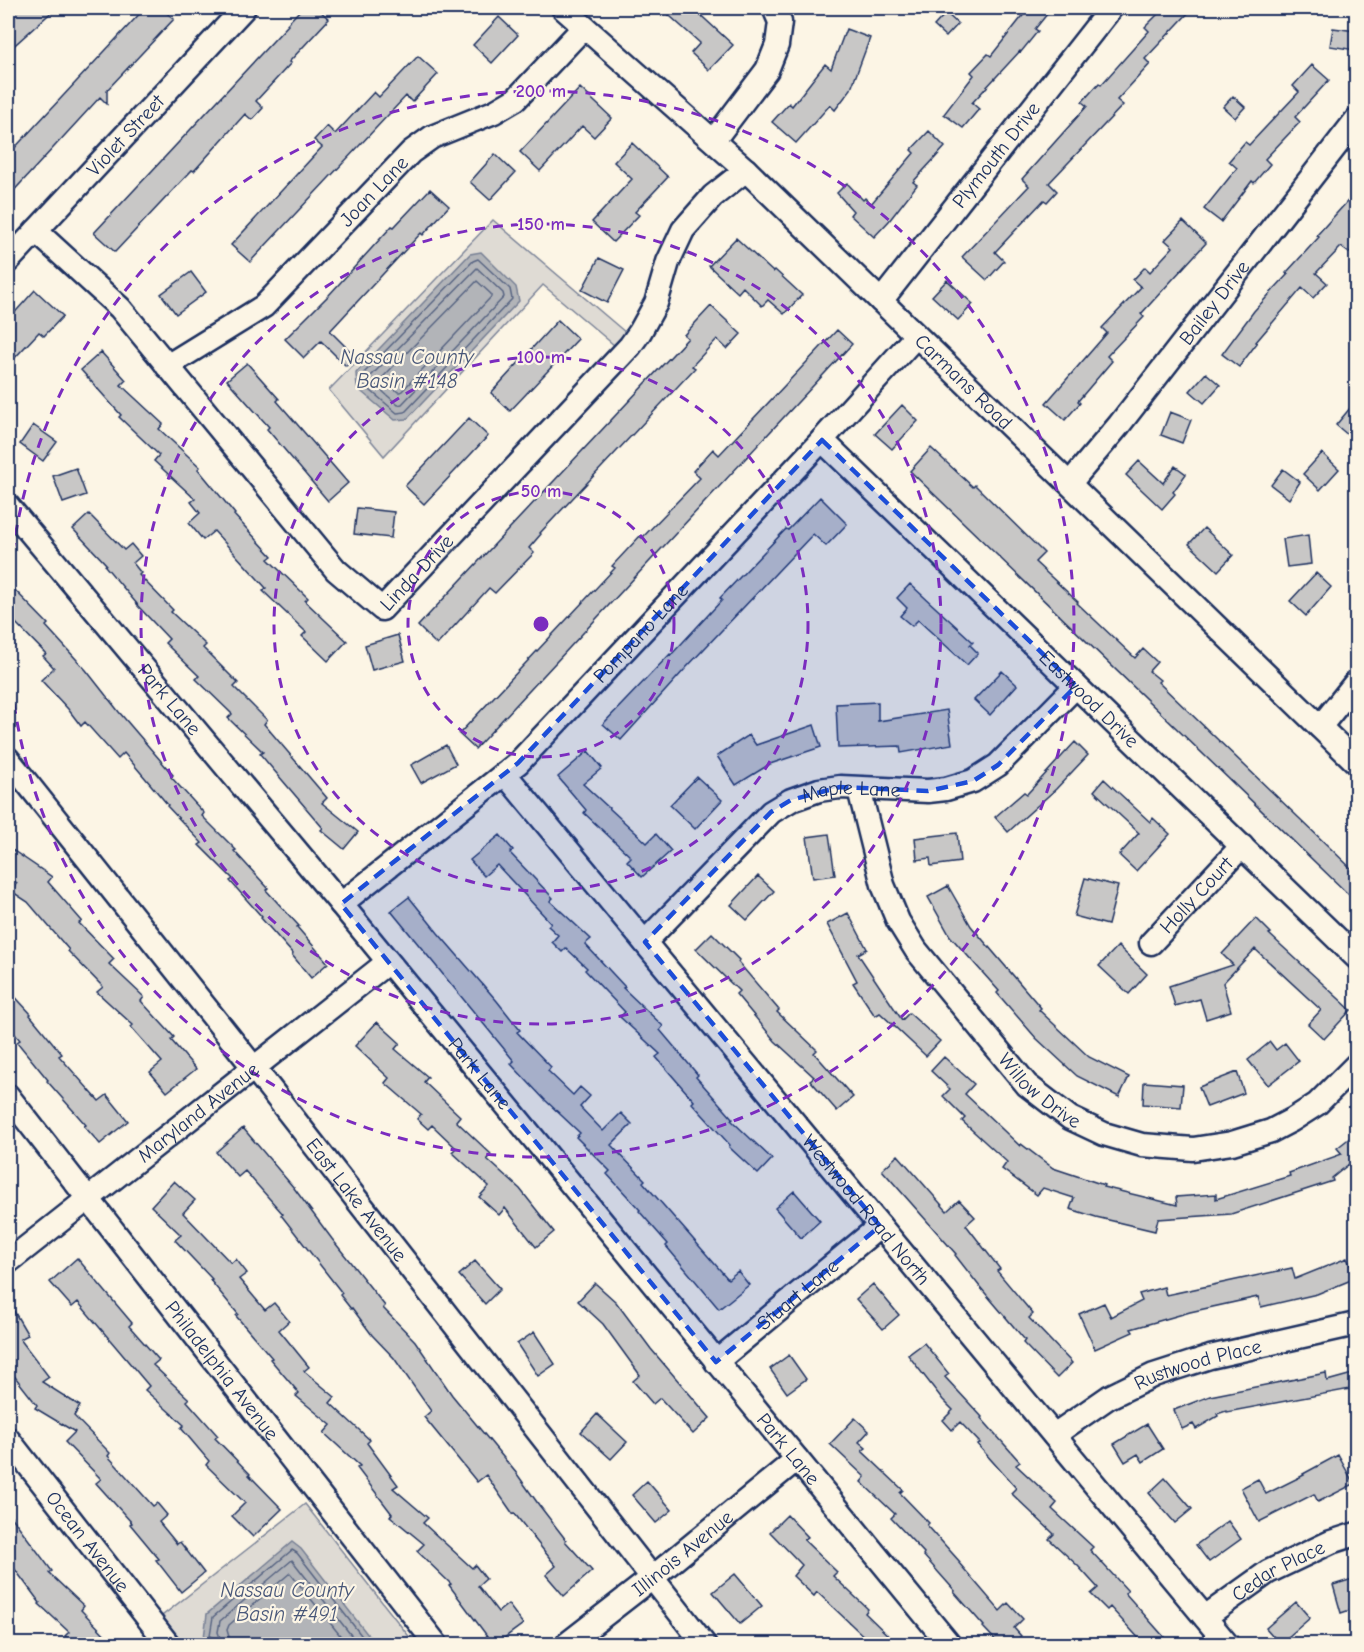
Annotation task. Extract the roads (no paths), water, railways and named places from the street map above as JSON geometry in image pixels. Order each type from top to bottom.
[{"type":"street","name":"Violet Street","points":[[8,261],[244,8]]},
{"type":"street","name":"Carmans Road","points":[[562,8],[746,170],[1356,762]]},
{"type":"street","points":[[714,140],[767,70],[777,45],[780,22],[774,8]]},
{"type":"street","name":"Plymouth Drive","points":[[881,301],[1111,8]]},
{"type":"street","name":"Joan Lane","points":[[167,366],[264,306],[411,152],[432,137],[494,112],[516,99],[584,27]]},
{"type":"street","name":"Bailey Drive","points":[[1070,483],[1119,425],[1356,120]]},
{"type":"street","name":"Linda Drive","points":[[36,231],[120,308],[336,570],[382,609],[630,346],[656,303],[668,262],[683,230],[713,196],[746,170]]},
{"type":"street","name":"Pompano Lane","points":[[340,904],[518,763],[822,440],[916,336]]},
{"type":"street","name":"Eastwood Drive","points":[[822,440],[1356,957]]},
{"type":"street","name":"Park Lane","points":[[8,506],[388,962],[949,1644]]},
{"type":"street","points":[[1320,727],[1356,682]]},
{"type":"street","name":"Maple Lane","points":[[645,942],[771,812],[791,800],[819,790],[840,787],[928,791],[946,789],[973,781],[998,765],[1076,686]]},
{"type":"street","name":"East Lake Avenue","points":[[8,759],[254,1068],[704,1644]]},
{"type":"street","name":"Westwood Road North","points":[[505,774],[1227,1644]]},
{"type":"street","name":"Willow Drive","points":[[859,789],[883,885],[898,921],[916,950],[1028,1086],[1070,1118],[1104,1134],[1142,1145],[1193,1149],[1232,1143],[1271,1131],[1292,1120],[1317,1104],[1356,1065]]},
{"type":"street","name":"Holly Court","points":[[1151,943],[1242,846]]},
{"type":"street","name":"Maryland Avenue","points":[[8,1262],[388,962]]},
{"type":"street","name":"Philadelphia Avenue","points":[[8,1096],[436,1644]]},
{"type":"street","name":"Stuart Lane","points":[[716,1362],[880,1226]]},
{"type":"street","name":"Rustwood Place","points":[[1054,1435],[1109,1397],[1154,1375],[1209,1357],[1356,1324]]},
{"type":"street","name":"Ocean Avenue","points":[[8,1439],[168,1644]]},
{"type":"street","name":"Illinois Avenue","points":[[567,1644],[652,1578],[797,1459]]},
{"type":"street","name":"Cedar Place","points":[[1205,1617],[1268,1572],[1331,1542],[1356,1534]]},
{"type":"water","name":"Nassau County Basin #148","points":[[481,252],[516,287],[519,301],[407,419],[395,420],[357,388],[356,373],[470,254]]},
{"type":"water","name":"Nassau County Basin #491","points":[[292,1542],[301,1549],[375,1644],[210,1644],[204,1638],[207,1614]]}]
